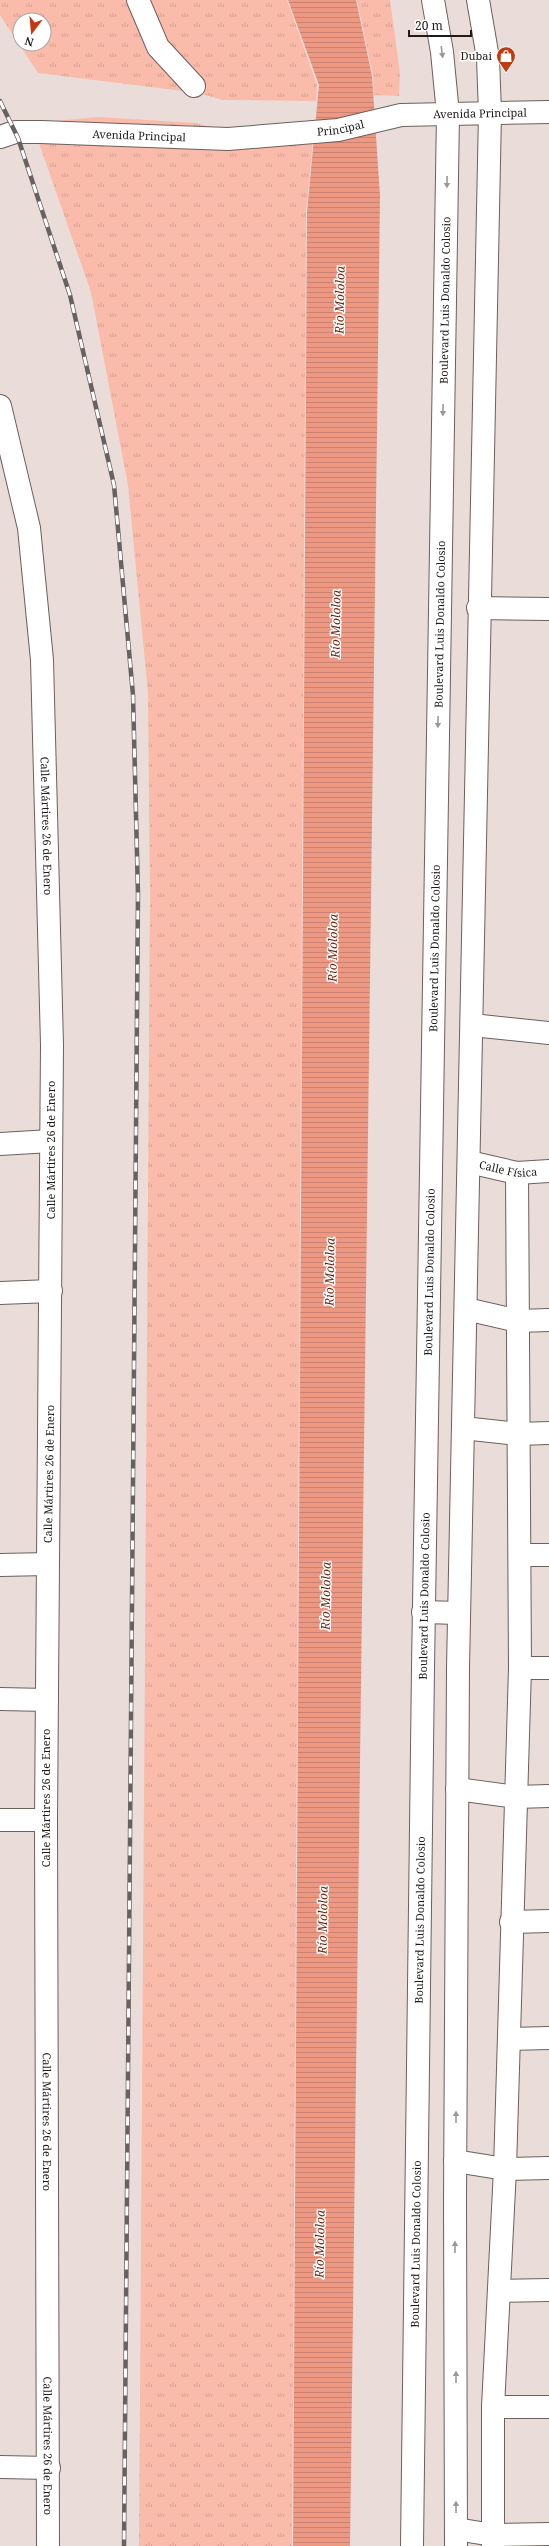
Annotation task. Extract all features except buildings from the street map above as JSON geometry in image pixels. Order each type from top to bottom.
[{"type":"street","points":[[138,0],[158,47],[194,86]]},
{"type":"street","name":"Boulevard Luis Donaldo Colosio","points":[[412,2546],[423,1612],[448,114],[442,52],[433,0]]},
{"type":"street","points":[[478,0],[488,58],[490,114],[478,608],[472,1025],[459,1613],[457,1789],[456,2537],[493,2540],[549,2534]]},
{"type":"street","name":"Avenida Principal","points":[[406,115],[549,112]]},
{"type":"street","name":"Principal","points":[[269,135],[338,130],[406,115]]},
{"type":"street","name":"Avenida Principal","points":[[3,133],[41,132],[228,140],[269,135]]},
{"type":"street","name":"Calle Mártires 26 de Enero","points":[[0,406],[29,528],[42,660],[52,1045],[46,1820],[49,2468],[48,2546]]},
{"type":"street","points":[[478,608],[549,609]]},
{"type":"street","points":[[472,1025],[549,1033]]},
{"type":"street","points":[[0,1144],[51,1141]]},
{"type":"street","name":"Calle Física","points":[[469,1162],[517,1173],[549,1171]]},
{"type":"street","points":[[493,2540],[493,2407],[505,2168],[511,1922],[520,1668],[521,1555],[518,1434],[517,1173]]},
{"type":"street","points":[[0,1294],[51,1291]]},
{"type":"street","points":[[466,1309],[518,1321],[549,1320]]},
{"type":"street","points":[[463,1428],[518,1434],[549,1433]]},
{"type":"street","points":[[521,1555],[549,1554]]},
{"type":"street","points":[[0,1565],[48,1564]]},
{"type":"street","points":[[423,1612],[459,1613]]},
{"type":"street","points":[[520,1668],[549,1668]]},
{"type":"street","points":[[0,1699],[47,1700]]},
{"type":"street","points":[[457,1789],[516,1797],[549,1796]]},
{"type":"street","points":[[0,1820],[46,1820]]},
{"type":"street","points":[[511,1922],[549,1921]]},
{"type":"street","points":[[509,2039],[549,2038]]},
{"type":"street","points":[[456,2161],[505,2168],[549,2168]]},
{"type":"street","points":[[500,2291],[549,2290]]},
{"type":"street","points":[[493,2407],[549,2407]]},
{"type":"street","points":[[0,2467],[49,2468]]},
{"type":"green space","points":[[0,0],[287,0],[317,85],[316,101],[222,100],[199,93],[38,73],[24,52],[52,52],[52,12],[12,12],[12,33],[0,15]]},
{"type":"green space","points":[[357,0],[390,0],[400,73],[399,96],[374,95],[373,76]]},
{"type":"green space","points":[[98,117],[196,123],[214,128],[314,129],[306,212],[292,2546],[139,2546],[150,895],[148,693],[128,485],[91,292],[32,123]]},
{"type":"water","name":"Río Mololoa","points":[[288,0],[356,0],[372,76],[380,196],[350,2546],[293,2546],[307,212],[319,85]]},
{"type":"railway","points":[[0,101],[18,138],[70,295],[114,485],[133,695],[138,894],[124,2546]]},
{"type":"place","name":"Dubai","points":[[506,73]]}]
